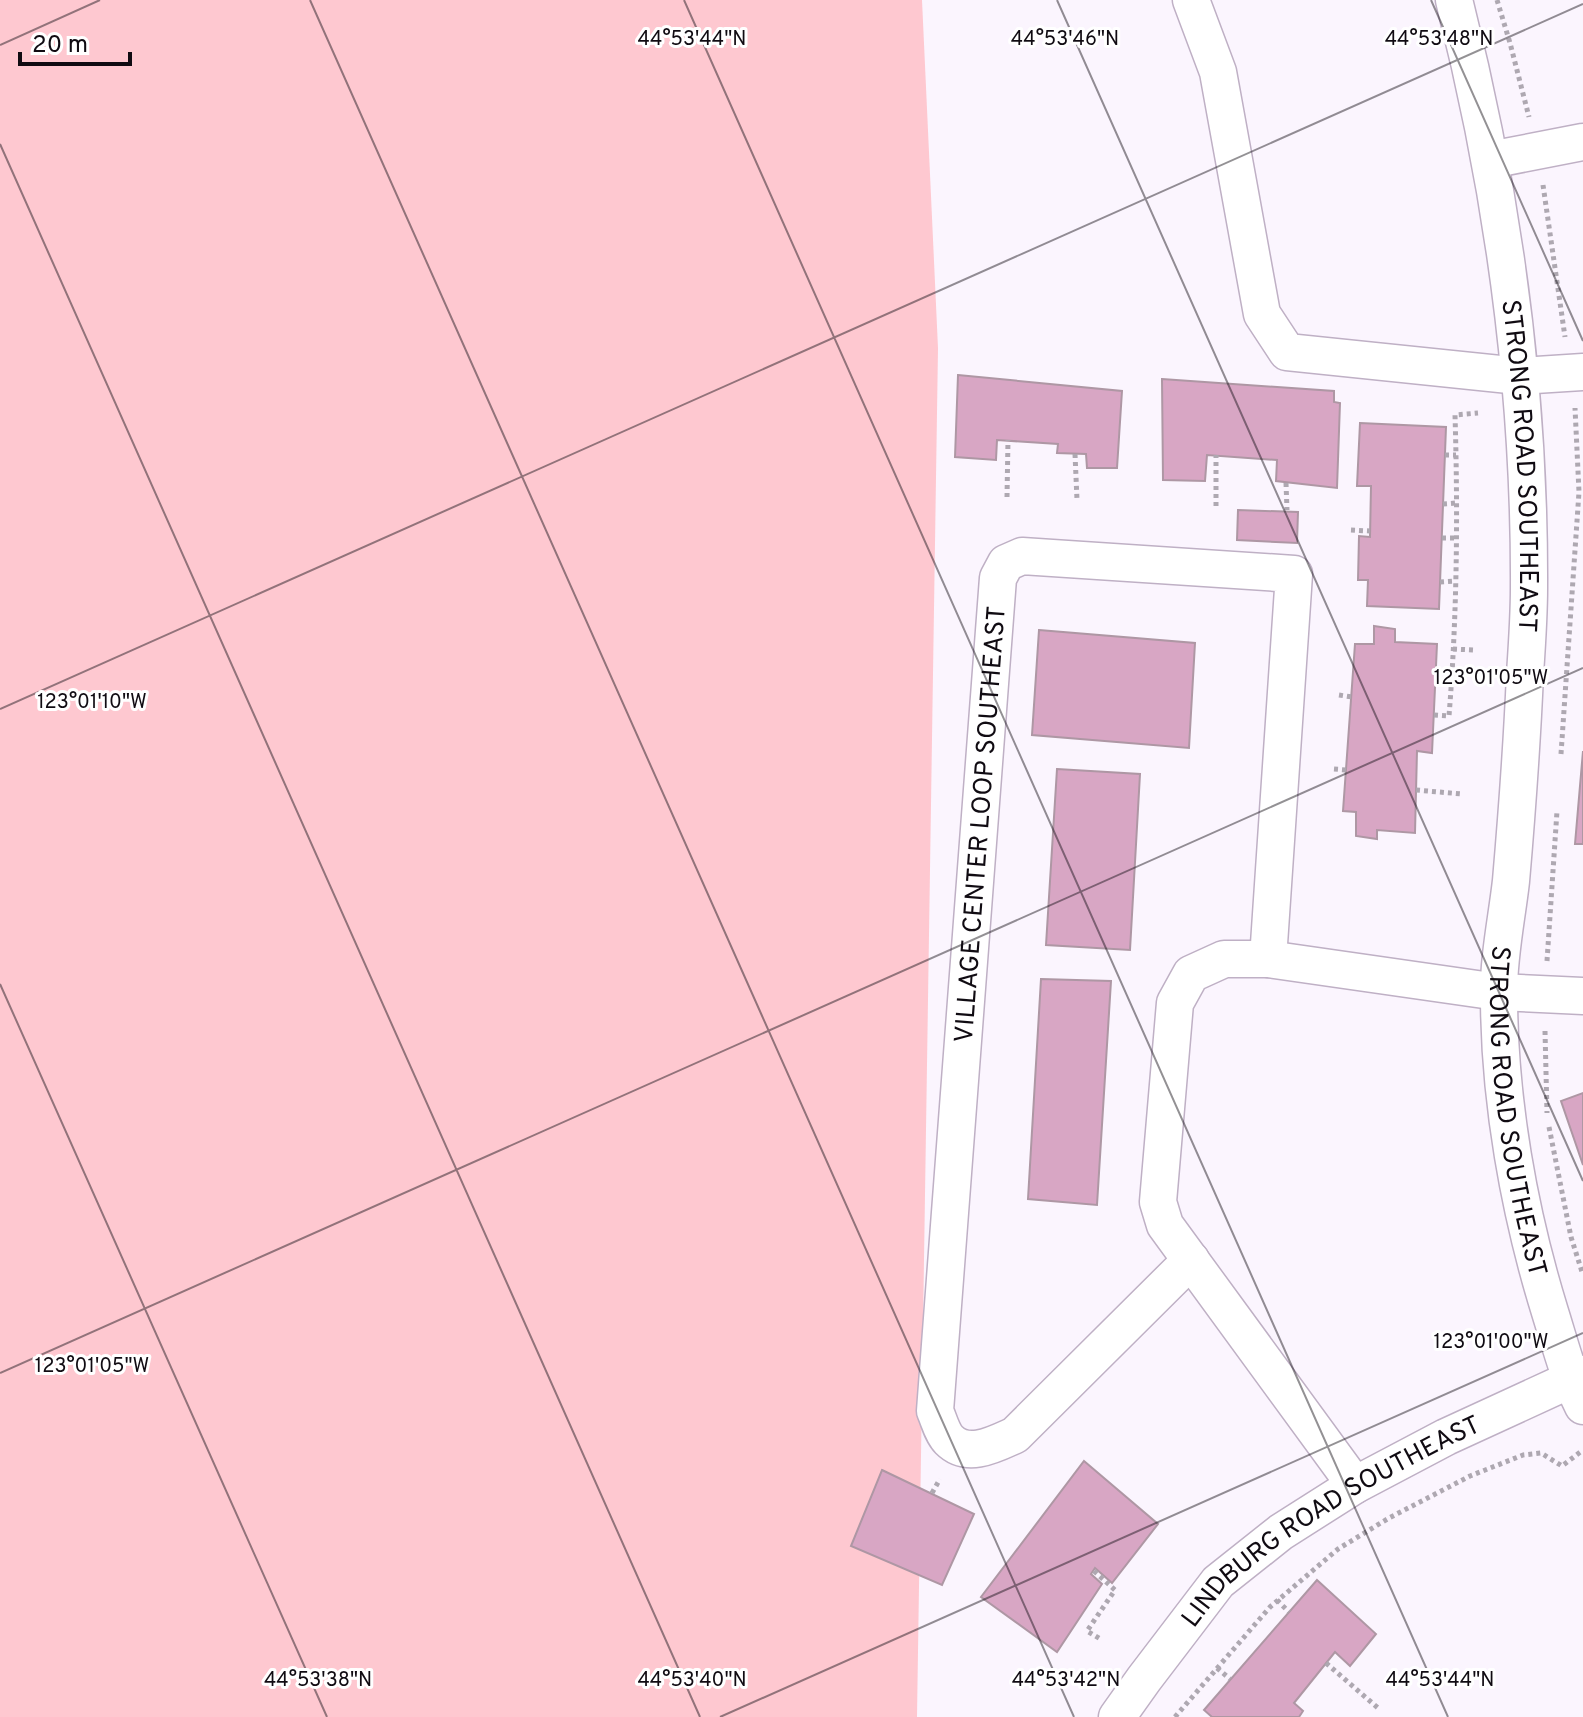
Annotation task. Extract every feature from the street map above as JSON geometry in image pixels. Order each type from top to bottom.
[{"type":"street","points":[[1191,0],[1218,72],[1262,314],[1287,352],[1519,376],[1574,357]]},
{"type":"street","name":"STRONG ROAD SOUTHEAST","points":[[1454,0],[1490,160],[1513,305],[1527,475],[1529,590],[1523,731],[1498,992],[1504,1083],[1517,1180],[1540,1283],[1579,1387]]},
{"type":"street","points":[[1490,160],[1583,142]]},
{"type":"street","name":"VILLAGE CENTER LOOP SOUTHEAST","points":[[1191,1260],[1015,1435],[986,1448],[962,1449],[947,1439],[935,1411],[998,578],[1006,563],[1022,556],[1294,574],[1268,959]]},
{"type":"street","points":[[1355,1485],[1165,1225],[1158,1202],[1175,1003],[1191,974],[1224,959],[1268,959],[1498,992],[1583,996]]},
{"type":"street","name":"LINDBURG ROAD SOUTHEAST","points":[[1117,1717],[1218,1582],[1281,1532],[1355,1485],[1446,1437],[1579,1387]]},
{"type":"path","points":[[1497,0],[1531,126]]},
{"type":"path","points":[[1542,172],[1574,357]]},
{"type":"path","points":[[1561,759],[1579,492],[1575,407]]},
{"type":"path","points":[[1434,715],[1449,716],[1455,581],[1455,415],[1478,413]]},
{"type":"path","points":[[1007,497],[1008,440]]},
{"type":"path","points":[[1075,454],[1077,500]]},
{"type":"path","points":[[1216,455],[1216,506]]},
{"type":"path","points":[[1445,455],[1456,455]]},
{"type":"path","points":[[1286,483],[1287,510]]},
{"type":"path","points":[[1443,504],[1456,503]]},
{"type":"path","points":[[1351,530],[1370,531]]},
{"type":"path","points":[[1442,538],[1455,538]]},
{"type":"path","points":[[1440,582],[1455,581]]},
{"type":"path","points":[[1453,649],[1474,650]]},
{"type":"path","points":[[1339,695],[1352,697]]},
{"type":"path","points":[[1334,769],[1346,770]]},
{"type":"path","points":[[1416,790],[1462,794]]},
{"type":"path","points":[[1557,806],[1544,994],[1547,1116],[1571,1237],[1583,1275]]},
{"type":"path","points":[[1175,1717],[1277,1600],[1338,1549],[1389,1518],[1470,1476],[1523,1455],[1541,1453],[1562,1466],[1583,1450]]},
{"type":"path","points":[[932,1493],[940,1479]]},
{"type":"path","points":[[1094,1571],[1115,1590],[1087,1631],[1102,1640]]},
{"type":"path","points":[[1277,1600],[1289,1612]]},
{"type":"path","points":[[1326,1663],[1378,1708]]},
{"type":"path","points":[[1217,1668],[1230,1679]]},
{"type":"shaded area","points":[[0,0],[922,0],[938,348],[917,1717],[0,1717]]},
{"type":"building","points":[[958,375],[1122,391],[1117,468],[1087,468],[1086,454],[1057,453],[1058,444],[997,440],[996,460],[955,457]]},
{"type":"building","points":[[1162,379],[1334,391],[1334,402],[1340,403],[1337,488],[1276,481],[1277,460],[1207,455],[1205,481],[1163,480]]},
{"type":"building","points":[[1360,423],[1446,427],[1439,609],[1367,606],[1368,580],[1358,580],[1359,536],[1370,537],[1371,486],[1357,486]]},
{"type":"building","points":[[1238,510],[1298,512],[1297,543],[1237,540]]},
{"type":"building","points":[[1374,626],[1395,629],[1395,642],[1437,644],[1432,753],[1417,751],[1415,833],[1377,830],[1377,839],[1356,836],[1356,812],[1343,811],[1355,644],[1374,644]]},
{"type":"building","points":[[1039,630],[1195,643],[1189,748],[1032,735]]},
{"type":"building","points":[[1583,751],[1583,844],[1575,844]]},
{"type":"building","points":[[1057,769],[1140,774],[1130,950],[1046,945]]},
{"type":"building","points":[[1041,979],[1111,981],[1097,1205],[1028,1199]]},
{"type":"building","points":[[1583,1093],[1583,1165],[1561,1101]]},
{"type":"building","points":[[1084,1461],[1158,1524],[1112,1583],[1095,1568],[1091,1574],[1102,1584],[1057,1652],[981,1597]]},
{"type":"building","points":[[882,1470],[974,1514],[942,1585],[851,1546]]},
{"type":"building","points":[[1317,1580],[1376,1634],[1350,1666],[1335,1652],[1294,1703],[1303,1711],[1299,1717],[1212,1717],[1204,1710]]}]
